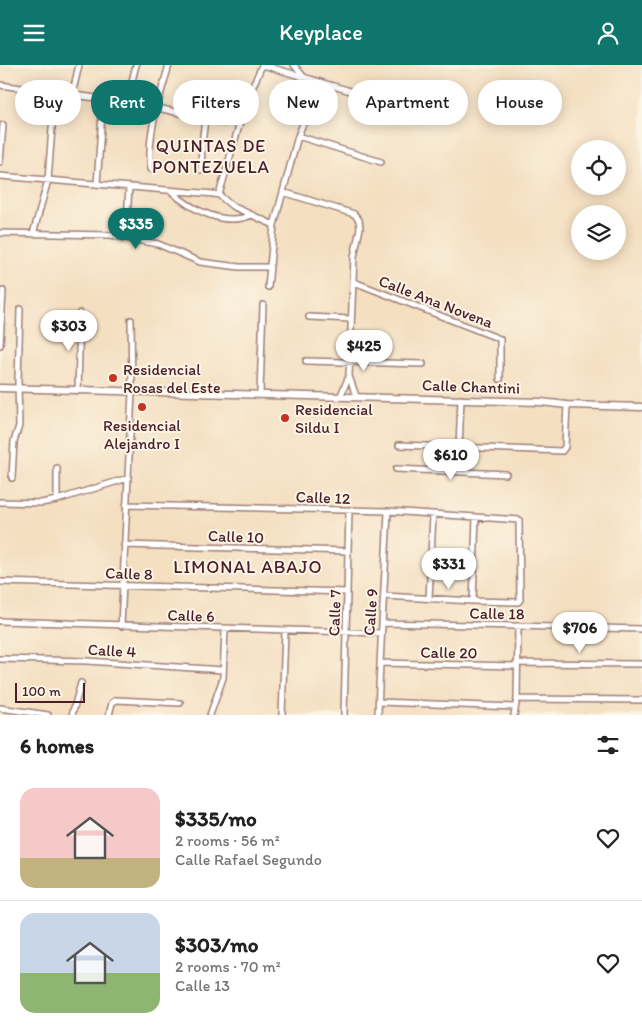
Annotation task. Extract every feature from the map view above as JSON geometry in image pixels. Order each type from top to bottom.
[{"type":"street","points":[[76,80],[79,65]]},
{"type":"street","points":[[81,96],[126,101],[136,65]]},
{"type":"street","points":[[163,88],[169,65]]},
{"type":"street","points":[[219,195],[245,105],[262,65],[314,80]]},
{"type":"street","points":[[294,65],[304,77]]},
{"type":"street","points":[[0,85],[15,87]]},
{"type":"street","points":[[0,162],[3,125]]},
{"type":"street","points":[[33,234],[48,180],[52,125]]},
{"type":"street","points":[[97,184],[101,125]]},
{"type":"street","points":[[151,169],[151,141],[154,125]]},
{"type":"street","points":[[201,170],[205,125]]},
{"type":"street","points":[[268,287],[274,225],[302,125]]},
{"type":"street","points":[[298,136],[381,163]]},
{"type":"street","points":[[0,176],[219,195],[232,206],[274,225]]},
{"type":"street","points":[[126,237],[129,187]]},
{"type":"street","points":[[171,191],[177,197],[212,216],[244,218],[251,215]]},
{"type":"street","points":[[283,192],[354,214],[359,220],[360,228],[354,257],[349,376],[341,395]]},
{"type":"street","points":[[0,233],[94,234],[126,237],[158,244],[200,262],[232,267],[270,267]]},
{"type":"street","name":"Calle Ana Novena","points":[[354,282],[500,339],[500,379]]},
{"type":"street","points":[[0,345],[3,291]]},
{"type":"street","points":[[260,393],[264,305]]},
{"type":"street","points":[[12,478],[14,441],[19,426],[20,309]]},
{"type":"street","points":[[78,391],[80,313]]},
{"type":"street","points":[[309,317],[351,319]]},
{"type":"street","points":[[121,625],[132,393],[132,320]]},
{"type":"street","points":[[306,361],[423,364]]},
{"type":"street","points":[[349,376],[356,396]]},
{"type":"street","name":"Calle Chantini","points":[[0,388],[132,393],[341,395],[642,407]]},
{"type":"street","points":[[458,471],[461,399]]},
{"type":"street","points":[[400,445],[562,451],[565,447],[567,405]]},
{"type":"street","points":[[57,468],[57,501]]},
{"type":"street","points":[[396,469],[506,474]]},
{"type":"street","points":[[0,502],[40,503],[57,501],[128,478]]},
{"type":"street","name":"Calle 12","points":[[126,505],[388,511],[519,520],[520,600],[516,603],[473,601]]},
{"type":"street","name":"Calle 7","points":[[344,715],[349,511]]},
{"type":"street","name":"Calle 9","points":[[378,715],[388,511]]},
{"type":"street","points":[[429,599],[433,514]]},
{"type":"street","points":[[384,596],[473,601],[476,517]]},
{"type":"street","name":"Calle 10","points":[[124,545],[348,551]]},
{"type":"street","name":"Calle 8","points":[[0,582],[347,592]]},
{"type":"street","name":"Calle 6","points":[[0,621],[381,633]]},
{"type":"street","name":"Calle 18","points":[[382,623],[642,629]]},
{"type":"street","points":[[514,715],[517,699],[518,627]]},
{"type":"street","points":[[210,715],[221,684],[225,629]]},
{"type":"street","points":[[282,715],[285,631]]},
{"type":"street","name":"Calle 4","points":[[0,659],[87,661],[223,670]]},
{"type":"street","name":"Calle 20","points":[[380,663],[642,664]]},
{"type":"street","points":[[72,715],[81,683]]},
{"type":"street","points":[[517,699],[642,700]]},
{"type":"street","points":[[109,715],[112,703],[116,700],[180,703]]},
{"type":"street","points":[[378,702],[515,707]]},
{"type":"street","points":[[0,714],[1,708],[48,715]]},
{"type":"place","name":"Residencial Rosas del Este","points":[[113,378]]},
{"type":"place","name":"Residencial Alejandro I","points":[[142,407]]},
{"type":"place","name":"Residencial Sildu I","points":[[285,418]]},
{"type":"district","name":"QUINTAS DE PONTEZUELA","points":[[211,156]]},
{"type":"district","name":"LIMONAL ABAJO","points":[[248,567]]}]
